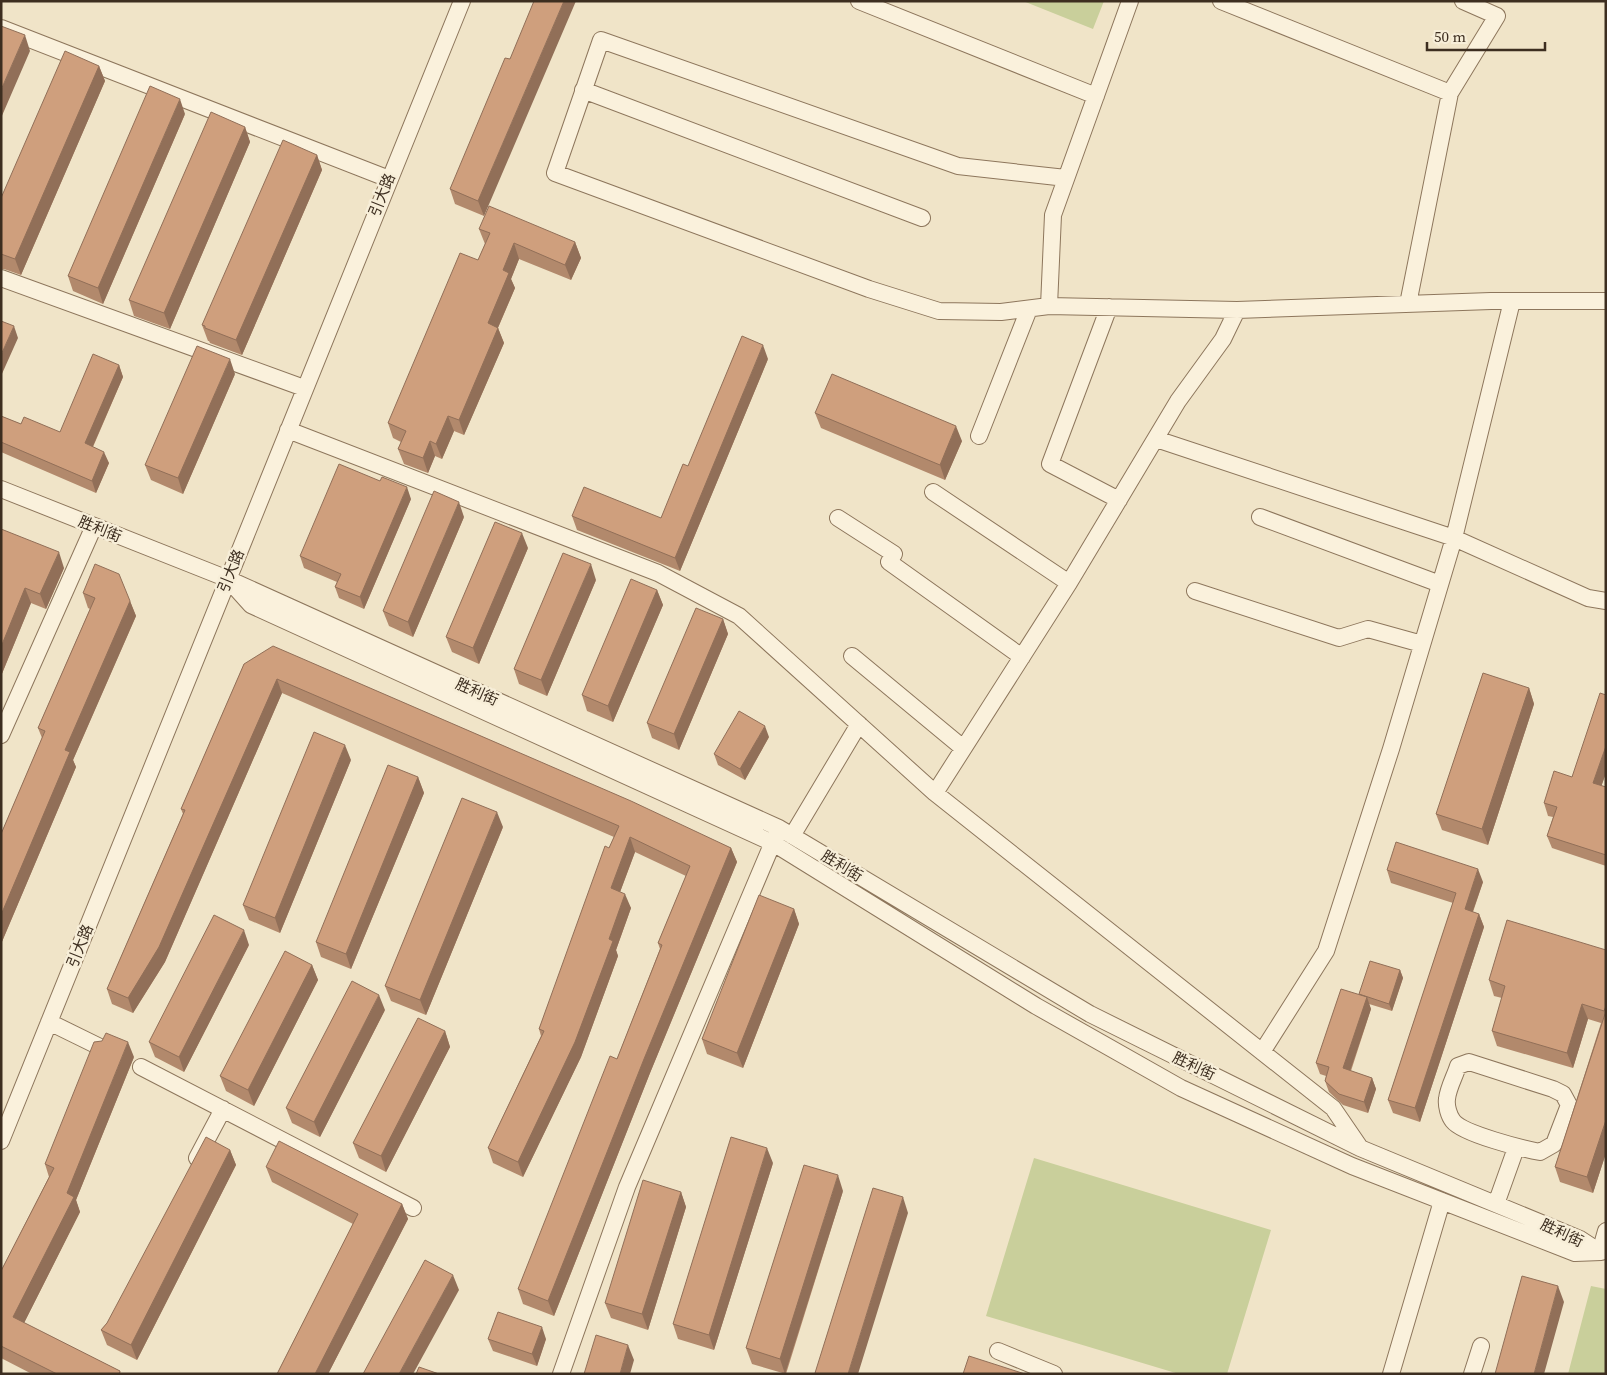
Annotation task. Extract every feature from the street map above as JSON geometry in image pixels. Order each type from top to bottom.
[{"type":"street","name":"引大路","points":[[1,1141],[462,1]]},
{"type":"street","points":[[858,1],[1096,96]]},
{"type":"street","points":[[1049,306],[1053,214],[1130,1]]},
{"type":"street","points":[[1221,1],[1450,93]]},
{"type":"street","points":[[1408,304],[1450,93],[1497,16],[1463,1]]},
{"type":"street","points":[[1,28],[389,179]]},
{"type":"street","points":[[1066,178],[958,166],[601,40],[555,173],[869,288],[939,311],[1001,312],[1049,306],[1237,310],[1512,301],[1606,301]]},
{"type":"street","points":[[583,90],[922,218]]},
{"type":"street","points":[[1,278],[304,388]]},
{"type":"street","points":[[1262,1052],[1326,951],[1391,749],[1454,538],[1512,301]]},
{"type":"street","points":[[1109,308],[1050,464],[1119,500]]},
{"type":"street","points":[[979,436],[1029,309]]},
{"type":"street","points":[[934,793],[1069,583],[1178,401],[1224,339],[1237,310]]},
{"type":"street","points":[[288,430],[658,573],[739,616],[934,793],[1333,1108],[1360,1148]]},
{"type":"street","points":[[1156,439],[1454,538],[1588,598],[1606,602]]},
{"type":"street","name":"胜利街","points":[[1,489],[228,579],[251,605],[781,835],[1090,1014],[1360,1148],[1580,1239],[1603,1253]]},
{"type":"street","points":[[933,492],[1069,583]]},
{"type":"street","points":[[838,518],[894,554],[889,562],[1022,657]]},
{"type":"street","points":[[1260,518],[1440,584]]},
{"type":"street","points":[[1,735],[94,526]]},
{"type":"street","points":[[1195,591],[1338,638],[1368,629],[1422,644]]},
{"type":"street","points":[[852,656],[963,748]]},
{"type":"street","points":[[561,1374],[627,1187],[781,835],[858,724]]},
{"type":"street","name":"胜利街","points":[[781,835],[1036,1006],[1181,1088],[1352,1166],[1575,1253],[1603,1253]]},
{"type":"street","points":[[49,1022],[102,1048]]},
{"type":"street","points":[[1469,1062],[1553,1089],[1563,1094],[1569,1105],[1554,1144],[1540,1152],[1516,1148],[1462,1128],[1453,1122],[1448,1112],[1446,1100],[1458,1066],[1469,1062]]},
{"type":"street","points":[[141,1067],[412,1208]]},
{"type":"street","points":[[191,1170],[223,1109]]},
{"type":"street","points":[[1496,1204],[1516,1148]]},
{"type":"street","points":[[1391,1374],[1442,1201]]},
{"type":"street","points":[[1603,1253],[1606,1231]]},
{"type":"street","points":[[1472,1374],[1481,1346]]},
{"type":"street","points":[[998,1351],[1054,1374]]},
{"type":"green space","points":[[1023,1],[1104,1],[1093,29]]},
{"type":"green space","points":[[1034,1158],[1271,1230],[1227,1374],[1179,1374],[986,1316]]},
{"type":"green space","points":[[1591,1286],[1606,1289],[1606,1374],[1568,1374]]},
{"type":"building","points":[[534,1],[564,1],[478,201],[450,189],[505,58],[510,59]]},
{"type":"building","points":[[1,26],[25,35],[1,90]]},
{"type":"building","points":[[65,51],[99,66],[15,259],[1,254],[1,198]]},
{"type":"building","points":[[150,86],[180,99],[98,288],[68,276]]},
{"type":"building","points":[[211,112],[245,127],[164,313],[129,300]]},
{"type":"building","points":[[283,140],[317,155],[236,340],[205,328],[202,325]]},
{"type":"building","points":[[489,206],[575,242],[565,265],[514,243],[503,270],[509,273],[488,323],[498,328],[459,420],[448,416],[436,444],[430,441],[423,458],[398,449],[406,431],[388,423],[460,253],[478,260],[490,233],[479,229]]},
{"type":"building","points":[[1,321],[14,326],[1,355]]},
{"type":"building","points":[[742,336],[763,345],[675,558],[572,516],[584,487],[661,518],[683,464],[688,466]]},
{"type":"building","points":[[197,346],[230,359],[178,478],[145,465]]},
{"type":"building","points":[[93,354],[119,365],[85,443],[104,452],[92,481],[1,442],[1,416],[21,424],[24,417],[60,432]]},
{"type":"building","points":[[832,374],[956,426],[940,465],[815,413]]},
{"type":"building","points":[[339,464],[380,481],[382,477],[407,487],[360,597],[335,587],[341,574],[300,556]]},
{"type":"building","points":[[434,491],[459,502],[408,622],[383,611]]},
{"type":"building","points":[[495,522],[522,533],[473,648],[446,637]]},
{"type":"building","points":[[1,529],[59,552],[40,594],[25,588],[1,647]]},
{"type":"building","points":[[563,553],[591,564],[541,680],[514,669]]},
{"type":"building","points":[[95,564],[119,574],[130,601],[65,750],[70,752],[1,915],[1,834],[45,731],[38,728],[95,598],[83,593]]},
{"type":"building","points":[[631,579],[657,590],[608,706],[582,695]]},
{"type":"building","points":[[696,608],[723,619],[674,734],[647,723]]},
{"type":"building","points":[[273,646],[631,801],[731,848],[644,1059],[548,1301],[518,1289],[610,1056],[617,1059],[662,945],[658,943],[690,866],[630,837],[611,888],[625,894],[609,939],[613,941],[575,1042],[518,1162],[488,1148],[544,1031],[539,1029],[605,846],[609,848],[619,826],[277,679],[159,947],[128,998],[107,989],[185,810],[181,809],[244,664]]},
{"type":"building","points":[[1483,673],[1529,688],[1482,829],[1436,814]]},
{"type":"building","points":[[1600,693],[1606,695],[1606,746],[1593,783],[1606,787],[1606,855],[1547,836],[1557,807],[1544,803],[1554,771],[1572,777]]},
{"type":"building","points":[[739,711],[765,726],[740,769],[714,754]]},
{"type":"building","points":[[314,732],[345,745],[275,918],[243,905]]},
{"type":"building","points":[[388,765],[418,777],[346,954],[316,942]]},
{"type":"building","points":[[462,798],[497,812],[420,1000],[385,986]]},
{"type":"building","points":[[1396,842],[1478,869],[1465,909],[1479,914],[1415,1108],[1388,1100],[1456,893],[1387,870]]},
{"type":"building","points":[[759,895],[794,909],[737,1053],[702,1039]]},
{"type":"building","points":[[214,915],[244,930],[179,1057],[149,1042]]},
{"type":"building","points":[[1507,920],[1606,950],[1606,1006],[1604,1011],[1582,1004],[1567,1053],[1492,1031],[1505,986],[1489,980]]},
{"type":"building","points":[[285,951],[312,965],[248,1090],[220,1076]]},
{"type":"building","points":[[1370,961],[1400,970],[1389,1004],[1359,994]]},
{"type":"building","points":[[352,981],[379,995],[314,1122],[286,1108]]},
{"type":"building","points":[[1341,989],[1367,997],[1343,1068],[1372,1078],[1364,1102],[1339,1094],[1325,1081],[1329,1067],[1316,1063]]},
{"type":"building","points":[[1605,1014],[1606,1120],[1587,1177],[1555,1167]]},
{"type":"building","points":[[418,1018],[445,1031],[381,1156],[353,1143]]},
{"type":"building","points":[[106,1033],[128,1042],[67,1193],[74,1197],[13,1317],[120,1371],[119,1374],[57,1374],[1,1346],[1,1271],[54,1168],[45,1164],[94,1042],[102,1041]]},
{"type":"building","points":[[206,1137],[230,1150],[131,1345],[101,1330],[107,1323]]},
{"type":"building","points":[[731,1137],[767,1148],[709,1335],[673,1324]]},
{"type":"building","points":[[279,1141],[402,1204],[315,1374],[277,1374],[358,1214],[266,1167]]},
{"type":"building","points":[[804,1165],[838,1175],[780,1359],[746,1348]]},
{"type":"building","points":[[643,1180],[681,1192],[642,1314],[605,1303]]},
{"type":"building","points":[[873,1188],[903,1197],[848,1374],[818,1374],[815,1373]]},
{"type":"building","points":[[425,1260],[453,1275],[399,1374],[363,1374]]},
{"type":"building","points":[[1522,1276],[1558,1286],[1534,1374],[1495,1374]]},
{"type":"building","points":[[498,1312],[542,1327],[532,1354],[488,1339]]},
{"type":"building","points":[[596,1335],[628,1345],[620,1374],[584,1374]]},
{"type":"building","points":[[969,1356],[1025,1374],[963,1374]]},
{"type":"building","points":[[419,1367],[439,1374],[416,1374]]}]
